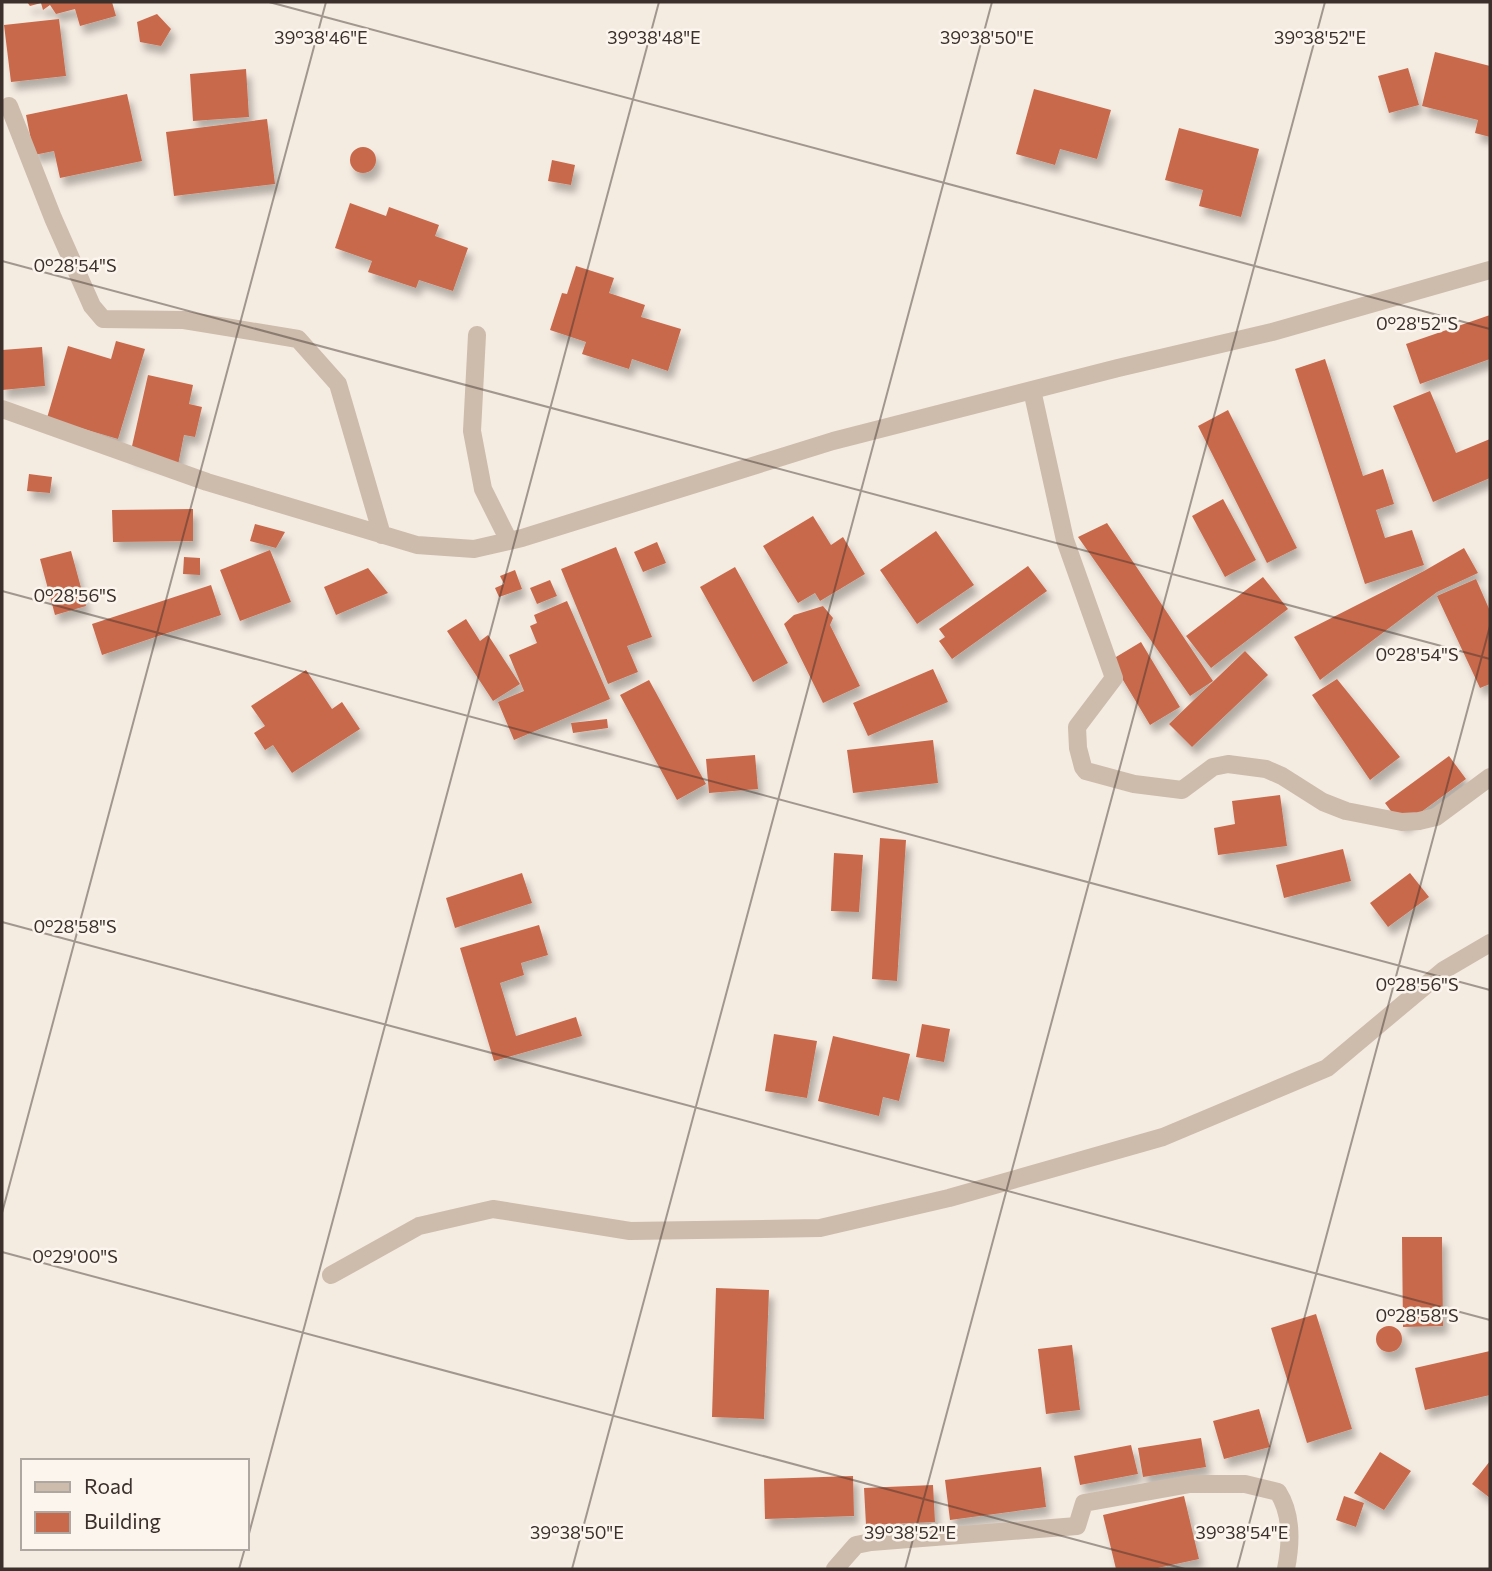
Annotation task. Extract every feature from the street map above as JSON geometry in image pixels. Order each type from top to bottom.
[{"type":"street","points":[[9,106],[53,218],[92,306],[103,319],[184,320],[298,340],[338,384],[382,535]]},
{"type":"street","points":[[2,408],[207,482],[417,545],[458,549],[509,541],[833,441],[1272,332],[1490,270]]},
{"type":"street","points":[[477,335],[472,431],[483,489],[509,541]]},
{"type":"street","points":[[1032,390],[1065,540],[1114,678],[1077,727],[1078,748],[1086,771],[1134,784],[1182,790],[1221,764],[1266,769],[1334,807],[1402,822],[1437,817],[1490,777]]},
{"type":"street","points":[[331,1275],[419,1226],[493,1209],[630,1231],[820,1228],[949,1198],[1150,1141],[1327,1068],[1444,970],[1490,943]]},
{"type":"street","points":[[835,1569],[856,1545],[864,1543],[1077,1526],[1084,1503],[1190,1484],[1245,1484],[1278,1492],[1286,1503],[1291,1547],[1286,1569]]},
{"type":"building","points":[[27,2],[112,2],[116,16],[80,26],[75,9],[56,14],[50,5],[43,10],[41,3],[30,6]]},
{"type":"building","points":[[157,14],[171,29],[161,46],[140,42],[137,22]]},
{"type":"building","points":[[59,19],[66,76],[11,82],[4,25]]},
{"type":"building","points":[[1435,52],[1490,66],[1490,137],[1475,133],[1478,120],[1422,106]]},
{"type":"building","points":[[1408,68],[1419,105],[1389,113],[1378,76]]},
{"type":"building","points":[[246,69],[249,117],[193,121],[190,74]]},
{"type":"building","points":[[1034,89],[1111,110],[1097,159],[1060,149],[1055,165],[1016,154]]},
{"type":"building","points":[[127,94],[142,161],[60,178],[54,151],[34,155],[26,115]]},
{"type":"building","points":[[267,119],[275,184],[174,196],[166,132]]},
{"type":"building","points":[[1179,128],[1259,149],[1241,217],[1199,206],[1203,190],[1165,180]]},
{"type":"building","points":[[363,147],[372,151],[376,160],[372,169],[363,173],[354,169],[350,160],[354,151]]},
{"type":"building","points":[[552,160],[575,165],[571,185],[548,181]]},
{"type":"building","points":[[350,203],[386,216],[389,207],[439,225],[435,236],[468,248],[453,291],[419,280],[416,288],[368,272],[372,261],[335,248]]},
{"type":"building","points":[[576,266],[614,278],[609,293],[645,305],[641,317],[681,329],[668,371],[632,359],[629,369],[582,354],[586,342],[550,330],[562,293],[567,294]]},
{"type":"building","points":[[1490,315],[1490,359],[1420,384],[1406,344]]},
{"type":"building","points":[[116,341],[145,349],[118,439],[47,418],[68,346],[111,359]]},
{"type":"building","points":[[42,347],[45,386],[2,390],[2,350]]},
{"type":"building","points":[[1325,359],[1363,476],[1383,469],[1394,504],[1376,510],[1385,538],[1412,530],[1424,565],[1365,584],[1295,369]]},
{"type":"building","points":[[148,375],[193,385],[189,404],[202,407],[195,437],[184,435],[178,465],[130,455]]},
{"type":"building","points":[[1430,391],[1456,453],[1490,439],[1490,478],[1433,502],[1393,406]]},
{"type":"building","points":[[1228,410],[1297,548],[1267,563],[1198,426]]},
{"type":"building","points":[[29,474],[52,477],[50,493],[27,491]]},
{"type":"building","points":[[1223,499],[1256,560],[1225,577],[1192,516]]},
{"type":"building","points":[[193,509],[193,541],[113,542],[112,510]]},
{"type":"building","points":[[813,516],[831,545],[843,537],[865,574],[820,601],[815,593],[798,603],[763,546]]},
{"type":"building","points":[[1107,523],[1213,681],[1190,696],[1078,537]]},
{"type":"building","points":[[255,524],[285,532],[276,548],[250,541]]},
{"type":"building","points":[[936,531],[974,585],[917,624],[880,570]]},
{"type":"building","points":[[657,542],[666,563],[643,572],[634,552]]},
{"type":"building","points":[[616,547],[652,637],[627,646],[638,672],[608,684],[561,569]]},
{"type":"building","points":[[1464,548],[1478,573],[1437,592],[1320,680],[1294,637]]},
{"type":"building","points":[[270,550],[291,602],[240,621],[220,570]]},
{"type":"building","points":[[71,551],[86,606],[55,615],[40,559]]},
{"type":"building","points":[[184,557],[200,558],[200,575],[183,574]]},
{"type":"building","points":[[1028,566],[1047,591],[952,659],[939,641],[945,637],[939,629]]},
{"type":"building","points":[[735,567],[788,663],[753,682],[700,587]]},
{"type":"building","points":[[368,568],[388,593],[336,615],[324,587]]},
{"type":"building","points":[[515,570],[522,589],[499,597],[495,588],[504,584],[500,576]]},
{"type":"building","points":[[1263,577],[1288,609],[1211,668],[1186,636]]},
{"type":"building","points":[[1476,579],[1490,611],[1490,684],[1480,688],[1437,596]]},
{"type":"building","points":[[550,580],[557,596],[537,604],[530,588]]},
{"type":"building","points":[[211,585],[221,615],[102,655],[92,624]]},
{"type":"building","points":[[567,601],[610,699],[514,740],[498,702],[524,691],[509,655],[537,643],[530,626],[537,623],[534,615]]},
{"type":"building","points":[[823,606],[833,618],[830,625],[860,686],[823,703],[784,624],[794,615]]},
{"type":"building","points":[[466,619],[480,641],[488,635],[520,684],[493,701],[447,631]]},
{"type":"building","points":[[1141,642],[1180,707],[1150,725],[1111,660]]},
{"type":"building","points":[[1245,651],[1268,675],[1192,747],[1169,724]]},
{"type":"building","points":[[933,669],[948,702],[868,736],[853,703]]},
{"type":"building","points":[[306,670],[332,709],[342,702],[360,729],[292,773],[273,745],[265,750],[254,733],[265,726],[251,706]]},
{"type":"building","points":[[1337,679],[1400,757],[1370,780],[1312,695]]},
{"type":"building","points":[[649,680],[706,784],[677,800],[620,695]]},
{"type":"building","points":[[607,719],[608,728],[573,733],[571,723]]},
{"type":"building","points":[[933,740],[938,783],[853,793],[847,750]]},
{"type":"building","points":[[755,755],[758,789],[709,793],[706,759]]},
{"type":"building","points":[[1449,756],[1466,779],[1402,826],[1385,803]]},
{"type":"building","points":[[1280,795],[1287,846],[1218,855],[1214,828],[1235,824],[1232,801]]},
{"type":"building","points":[[880,838],[906,840],[897,981],[872,979]]},
{"type":"building","points":[[1343,849],[1351,881],[1284,898],[1276,865]]},
{"type":"building","points":[[834,853],[863,855],[859,912],[831,911]]},
{"type":"building","points":[[522,873],[532,903],[455,928],[446,898]]},
{"type":"building","points":[[1410,873],[1429,897],[1388,927],[1370,903]]},
{"type":"building","points":[[539,925],[548,955],[521,963],[524,975],[500,983],[516,1036],[576,1017],[582,1036],[494,1061],[460,948]]},
{"type":"building","points":[[922,1024],[950,1029],[944,1062],[916,1057]]},
{"type":"building","points":[[774,1034],[817,1041],[807,1098],[765,1091]]},
{"type":"building","points":[[833,1036],[910,1054],[899,1101],[883,1097],[879,1116],[818,1101]]},
{"type":"building","points":[[1402,1237],[1442,1237],[1443,1326],[1403,1327]]},
{"type":"building","points":[[716,1288],[769,1290],[764,1419],[712,1417]]},
{"type":"building","points":[[1316,1314],[1352,1429],[1307,1443],[1271,1328]]},
{"type":"building","points":[[1389,1326],[1398,1330],[1402,1339],[1398,1348],[1389,1352],[1380,1348],[1376,1339],[1380,1330]]},
{"type":"building","points":[[1072,1345],[1080,1410],[1046,1414],[1038,1349]]},
{"type":"building","points":[[1490,1351],[1490,1395],[1425,1410],[1415,1368]]},
{"type":"building","points":[[1259,1409],[1270,1447],[1224,1459],[1213,1421]]},
{"type":"building","points":[[1201,1438],[1206,1467],[1143,1477],[1138,1448]]},
{"type":"building","points":[[1131,1445],[1138,1474],[1080,1485],[1074,1456]]},
{"type":"building","points":[[1380,1452],[1411,1471],[1384,1510],[1354,1493]]},
{"type":"building","points":[[1490,1461],[1490,1498],[1472,1484]]},
{"type":"building","points":[[1041,1467],[1046,1507],[950,1520],[945,1480]]},
{"type":"building","points":[[853,1476],[854,1516],[765,1519],[764,1479]]},
{"type":"building","points":[[933,1485],[935,1522],[866,1525],[864,1488]]},
{"type":"building","points":[[1184,1496],[1199,1559],[1153,1569],[1116,1569],[1103,1515]]},
{"type":"building","points":[[1344,1496],[1364,1503],[1356,1527],[1336,1520]]}]
